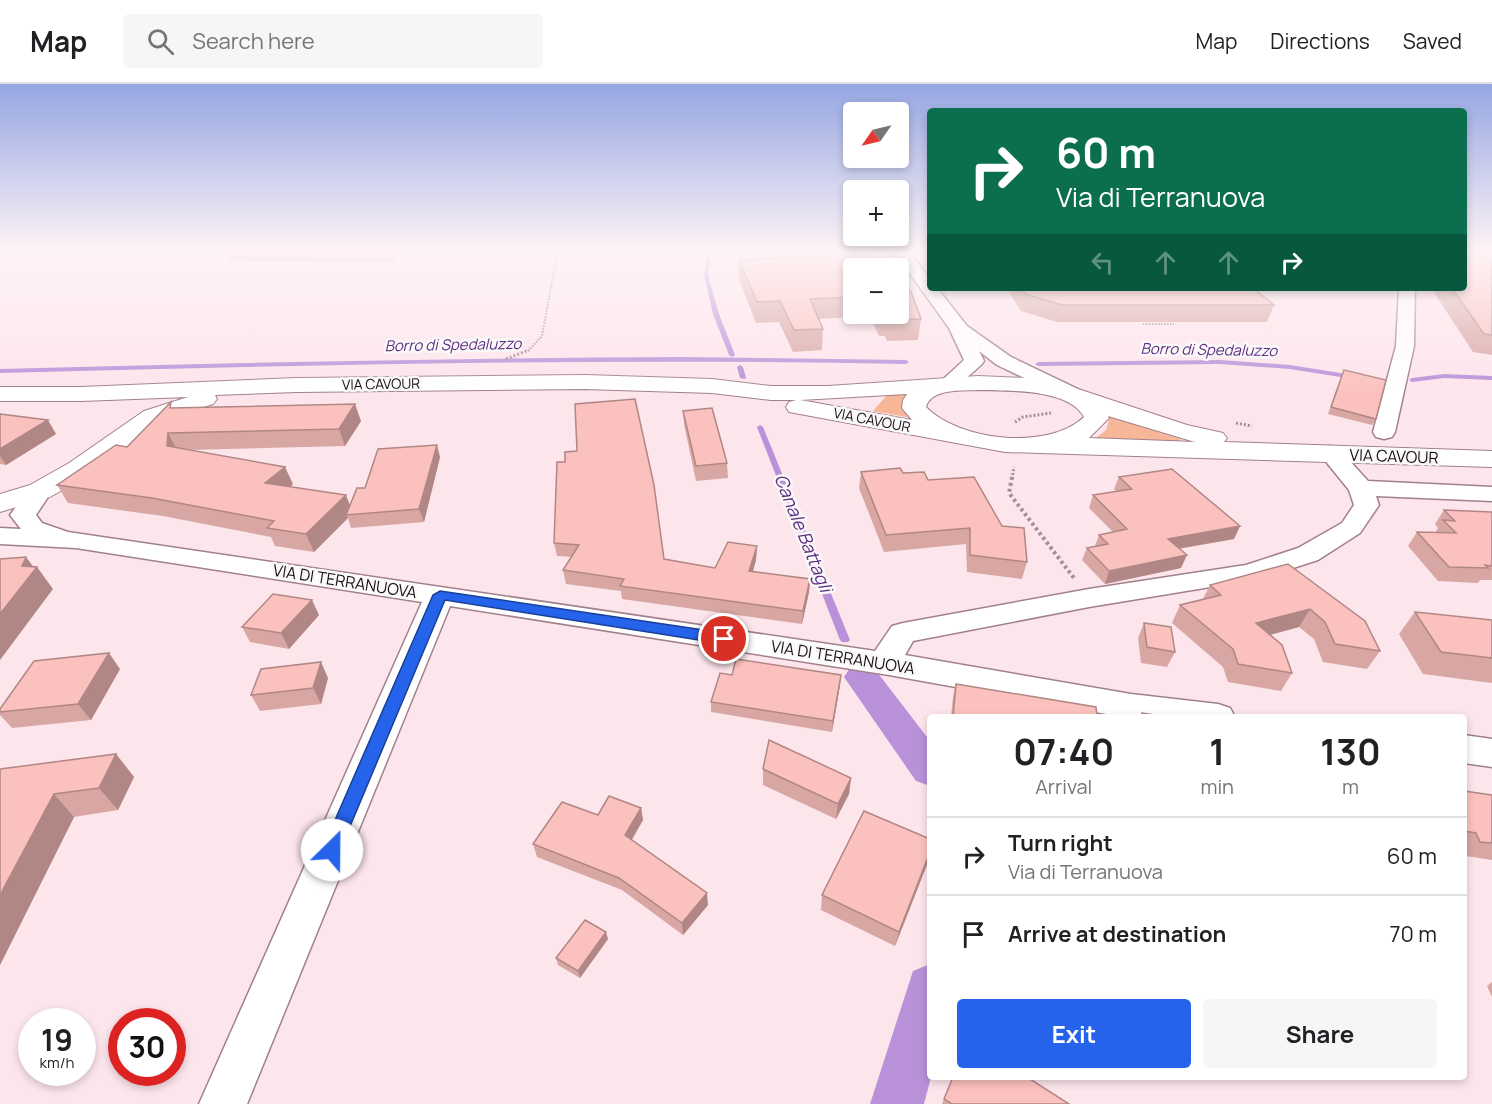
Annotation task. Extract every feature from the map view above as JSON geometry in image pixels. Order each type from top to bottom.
[{"type":"main road","name":"VIA CAVOUR","points":[[0,382],[101,383],[123,391]]},
{"type":"main road","name":"VIA CAVOUR","points":[[0,394],[81,394],[297,385],[639,383],[712,386],[771,393],[828,393],[948,384],[1018,385],[1059,390],[1073,402],[1095,411],[1097,418],[1088,429],[1054,442],[1016,443]]},
{"type":"main road","name":"VIA CAVOUR","points":[[639,383],[735,395],[962,438],[1016,443],[1184,451],[1296,452],[1492,459]]},
{"type":"main road","name":"VIA CAVOUR","points":[[948,384],[920,395],[915,400],[914,408],[924,422],[940,431],[962,438]]},
{"type":"main road","points":[[0,503],[40,491],[79,469],[153,416],[188,402],[221,395],[297,385]]},
{"type":"main road","points":[[0,490],[27,481],[61,465],[108,430],[116,416],[108,403],[81,394]]},
{"type":"main road","name":"VIA CAVOUR","points":[[1073,402],[1181,431],[1296,452]]},
{"type":"street","points":[[934,298],[958,327],[1004,361],[1073,402]]},
{"type":"street","points":[[1384,432],[1396,391],[1405,346],[1407,298]]},
{"type":"street","points":[[948,384],[974,361],[958,327]]},
{"type":"street","points":[[879,388],[935,376],[956,367],[969,351]]},
{"type":"street","points":[[889,664],[890,651],[903,633],[1089,598],[1249,573],[1308,554],[1351,528],[1367,505],[1361,488],[1330,453]]},
{"type":"street","points":[[1361,488],[1492,495]]},
{"type":"street","name":"VIA DI TERRANUOVA","points":[[40,491],[23,514],[33,528],[76,540]]},
{"type":"street","name":"VIA DI TERRANUOVA","points":[[0,536],[76,540],[889,664],[1131,706],[1194,714]]},
{"type":"street","points":[[223,1104],[440,595]]},
{"type":"street","points":[[1467,749],[1492,753]]},
{"type":"path","points":[[527,352],[542,336],[549,298]]},
{"type":"path","points":[[1143,324],[1174,324]]},
{"type":"path","points":[[1073,402],[1051,413],[1023,417],[1016,443],[1009,493],[1089,598]]},
{"type":"path","points":[[1236,423],[1259,427]]},
{"type":"shaded area","points":[[912,391],[912,418],[873,411],[887,395]]},
{"type":"shaded area","points":[[1110,417],[1181,439],[1177,443],[1096,438],[1106,430]]},
{"type":"building","points":[[755,298],[841,298],[810,299],[823,329],[794,330],[780,301],[757,302]]},
{"type":"building","points":[[909,298],[913,298],[921,319],[909,319]]},
{"type":"building","points":[[1037,298],[1265,298],[1274,305],[1062,305]]},
{"type":"building","points":[[1459,298],[1492,298],[1492,335],[1484,334]]},
{"type":"building","points":[[1344,370],[1386,380],[1376,419],[1331,407]]},
{"type":"building","points":[[635,399],[654,485],[664,559],[715,568],[728,542],[757,546],[749,571],[810,579],[803,611],[620,586],[624,579],[563,570],[579,545],[554,543],[557,462],[565,462],[565,452],[577,451],[575,404]]},
{"type":"building","points":[[171,402],[170,408],[355,404],[339,429],[168,433],[167,446],[285,467],[265,483],[346,495],[306,534],[267,528],[274,521],[152,498],[57,485],[116,445],[127,447]]},
{"type":"building","points":[[712,408],[727,463],[696,466],[683,411]]},
{"type":"building","points":[[0,414],[48,420],[0,449]]},
{"type":"building","points":[[437,445],[419,509],[346,515],[357,488],[365,488],[378,449]]},
{"type":"building","points":[[900,468],[903,473],[924,472],[928,480],[974,477],[1002,526],[1024,528],[1027,562],[970,555],[970,528],[886,535],[861,472]]},
{"type":"building","points":[[1172,469],[1240,526],[1168,539],[1187,555],[1109,571],[1087,548],[1108,544],[1099,535],[1127,529],[1093,495],[1132,489],[1119,477]]},
{"type":"building","points":[[1444,510],[1492,512],[1492,566],[1485,565],[1488,568],[1449,567],[1417,532],[1456,533],[1443,520],[1455,521]]},
{"type":"building","points":[[26,557],[22,566],[37,567],[0,614],[0,559]]},
{"type":"building","points":[[1288,564],[1365,621],[1380,651],[1335,644],[1325,622],[1310,609],[1256,623],[1282,645],[1292,673],[1238,664],[1233,649],[1180,605],[1221,595],[1210,585]]},
{"type":"building","points":[[273,594],[312,600],[281,633],[242,627]]},
{"type":"building","points":[[1415,612],[1492,620],[1492,658],[1441,652]]},
{"type":"building","points":[[1144,623],[1171,627],[1175,652],[1147,647]]},
{"type":"building","points":[[109,653],[78,704],[0,712],[34,661]]},
{"type":"building","points":[[736,659],[841,675],[833,721],[711,702],[720,673],[732,675]]},
{"type":"building","points":[[321,662],[313,688],[251,695],[261,669]]},
{"type":"building","points":[[956,684],[1096,707],[1097,714],[953,714]]},
{"type":"building","points":[[769,740],[851,778],[838,804],[763,769]]},
{"type":"building","points":[[116,754],[99,788],[54,794],[0,895],[0,769]]},
{"type":"building","points":[[1467,791],[1492,795],[1492,843],[1480,842],[1476,833],[1467,832]]},
{"type":"building","points":[[609,796],[641,808],[625,835],[707,893],[682,923],[619,878],[533,844],[562,802],[598,815]]},
{"type":"building","points":[[864,811],[927,838],[927,860],[899,932],[822,895]]},
{"type":"building","points":[[585,920],[606,932],[578,971],[556,958]]},
{"type":"building","points":[[952,1080],[1032,1080],[1069,1104],[952,1104],[944,1099]]},
{"type":"waterway","name":"Canale Battagli","points":[[712,298],[732,355]]},
{"type":"waterway","name":"Borro di Spedaluzzo","points":[[0,371],[566,359],[906,362]]},
{"type":"waterway","name":"Borro di Spedaluzzo","points":[[1038,364],[1220,362],[1290,367],[1353,377]]},
{"type":"waterway","name":"Canale Battagli","points":[[740,367],[743,378]]},
{"type":"waterway","name":"Borro di Spedaluzzo","points":[[1412,380],[1444,376],[1492,378]]},
{"type":"waterway","name":"Canale Battagli","points":[[760,427],[845,640]]},
{"type":"waterway","name":"Canale Battagli","points":[[862,677],[927,766]]},
{"type":"waterway","name":"Canale Battagli","points":[[897,1104],[927,999]]},
{"type":"route","points":[[332,850],[440,595],[724,639]]}]
